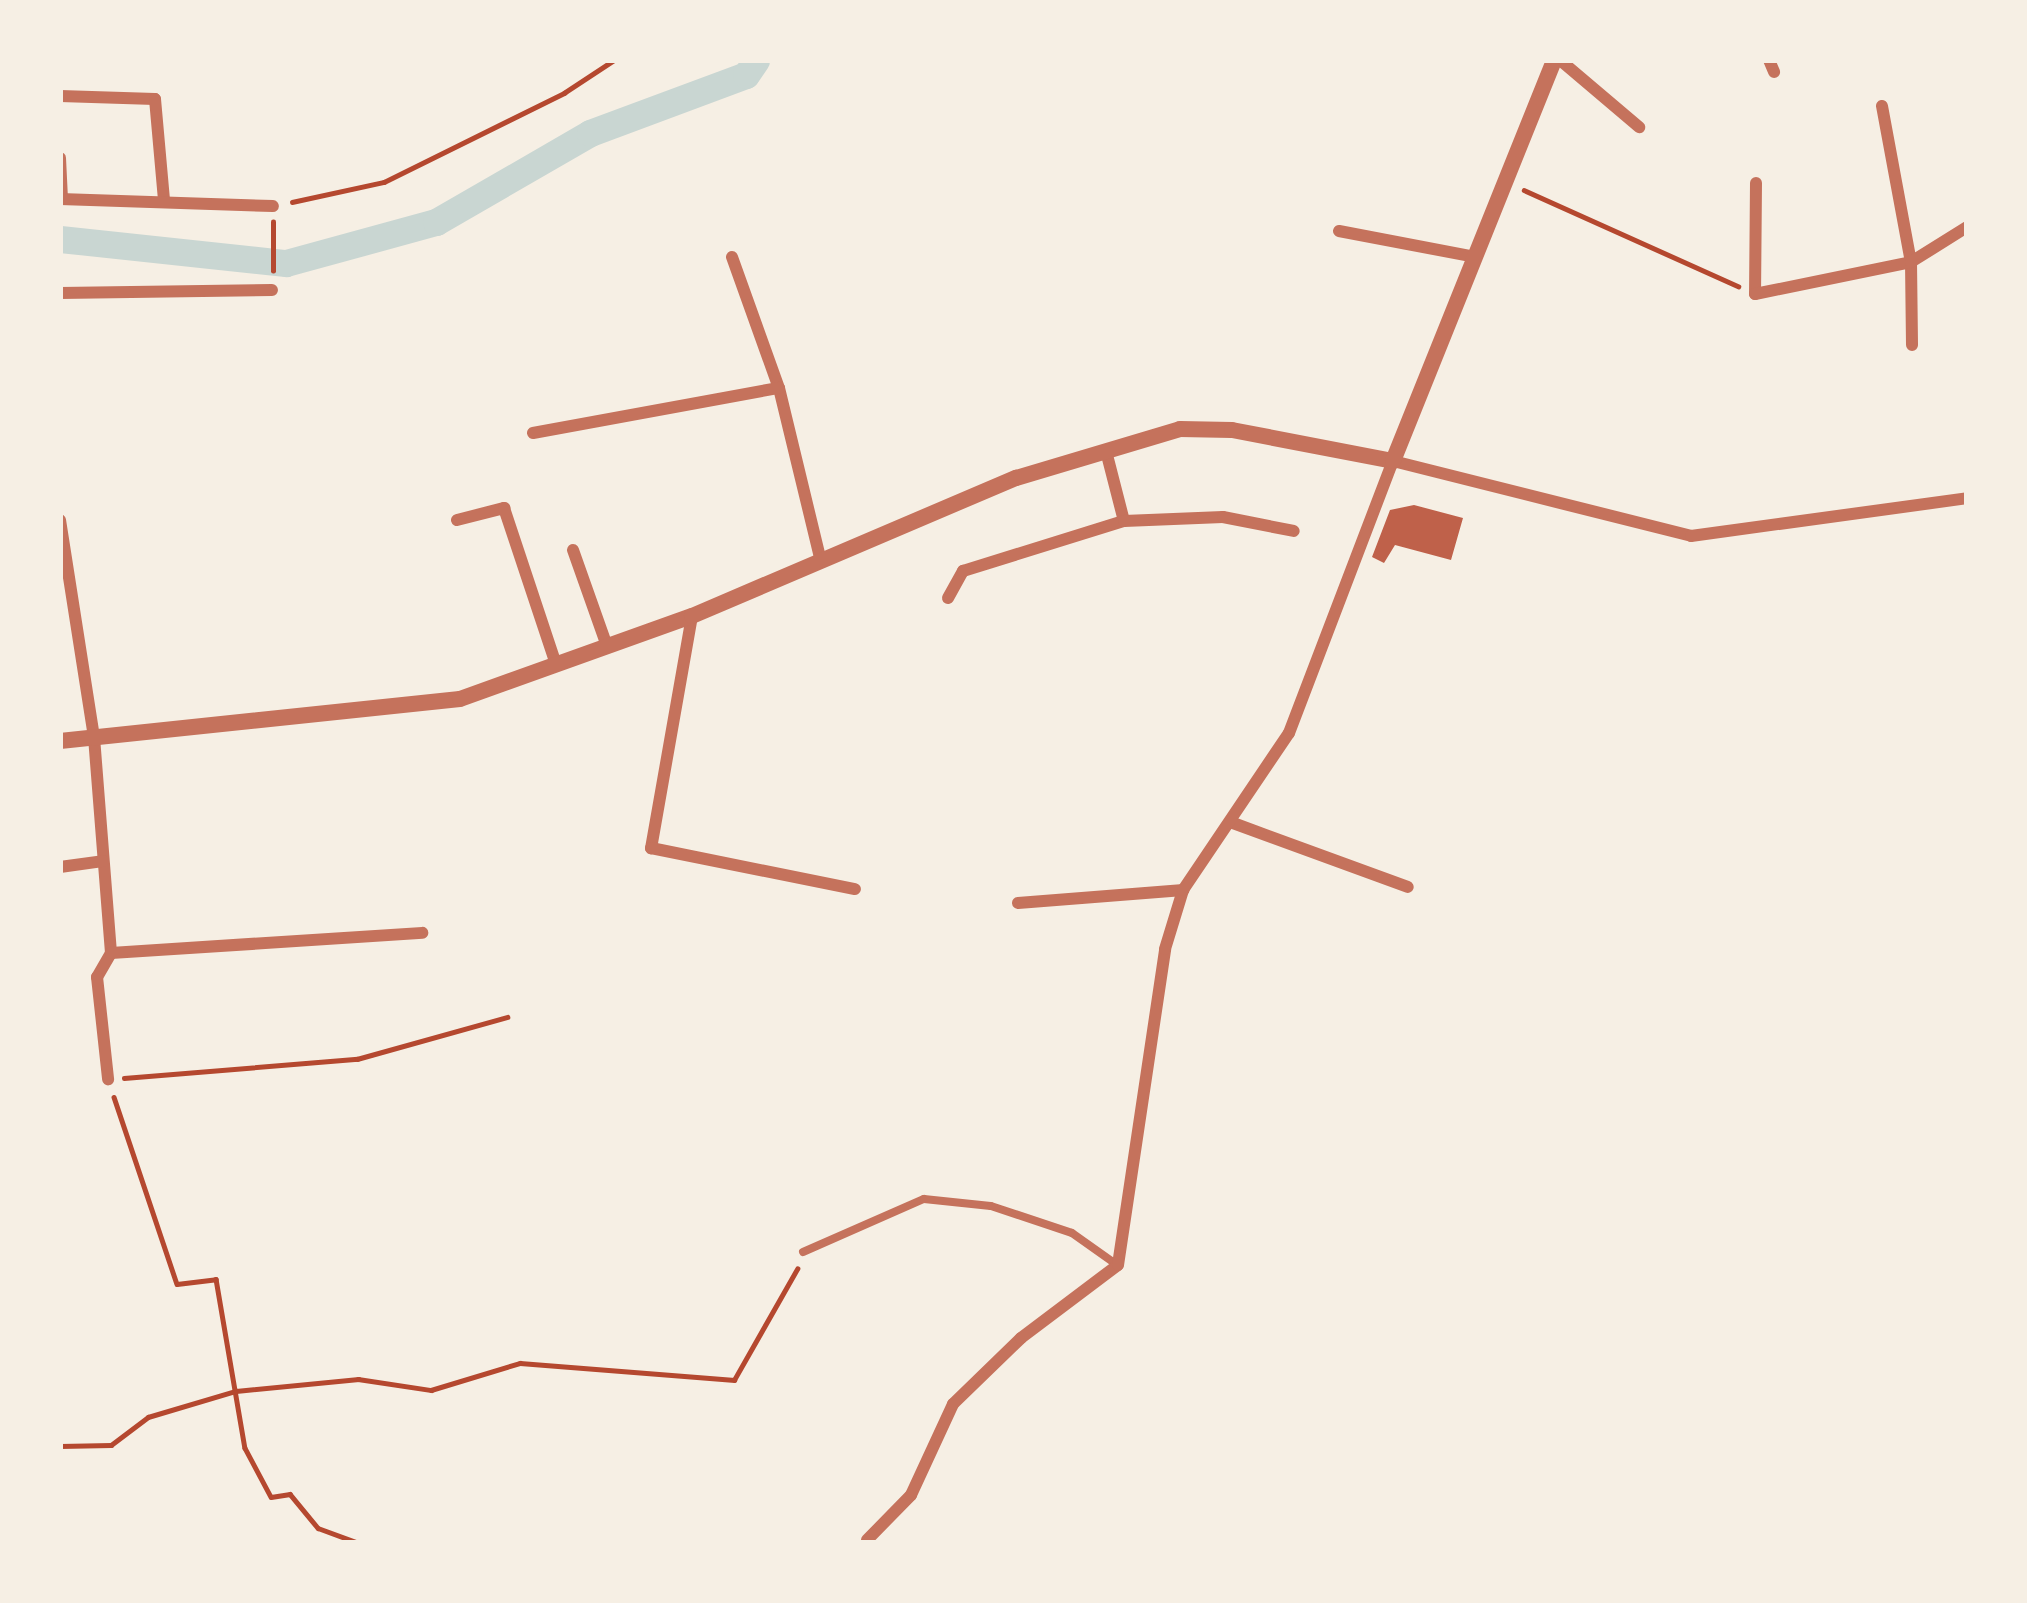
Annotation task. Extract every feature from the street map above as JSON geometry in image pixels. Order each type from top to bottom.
[{"type":"street","points":[[866,1542],[911,1495],[953,1404],[1022,1338],[1118,1265],[1165,949],[1183,890],[1233,823],[1289,733],[1470,256],[1557,60],[1640,127]]},
{"type":"street","points":[[60,96],[155,99],[164,200]]},
{"type":"street","points":[[1882,106],[1912,262],[1912,345]]},
{"type":"street","points":[[60,158],[61,199],[273,206]]},
{"type":"street","points":[[1756,183],[1755,294],[1912,262],[1967,227]]},
{"type":"street","points":[[1339,231],[1470,256]]},
{"type":"street","points":[[732,257],[779,388],[821,561]]},
{"type":"street","points":[[60,292],[272,284]]},
{"type":"street","points":[[533,433],[779,388]]},
{"type":"street","points":[[60,741],[460,699],[692,616],[1016,478],[1180,429],[1232,430],[1393,460],[1691,536],[1967,498]]},
{"type":"street","points":[[1106,451],[1124,521]]},
{"type":"street","points":[[457,520],[504,508],[556,664]]},
{"type":"street","points":[[948,598],[963,571],[1124,521],[1223,517],[1294,531]]},
{"type":"street","points":[[60,520],[94,737],[111,953],[97,977],[107,1079]]},
{"type":"street","points":[[573,550],[607,646]]},
{"type":"street","points":[[692,616],[652,848],[855,889]]},
{"type":"street","points":[[1233,823],[1408,887]]},
{"type":"street","points":[[60,867],[104,861]]},
{"type":"street","points":[[1018,903],[1183,890]]},
{"type":"street","points":[[111,953],[422,933]]},
{"type":"lane","points":[[803,1252],[924,1199],[991,1205],[1072,1233],[1118,1265]]},
{"type":"path","points":[[272,284],[273,206],[384,182],[564,93],[614,60]]},
{"type":"path","points":[[1502,180],[1755,294]]},
{"type":"path","points":[[358,1543],[318,1528],[290,1493],[271,1497],[245,1448],[216,1279],[177,1284],[107,1079],[357,1059],[507,1017]]},
{"type":"path","points":[[60,1446],[111,1445],[148,1417],[236,1391],[358,1378],[431,1390],[520,1363],[734,1380],[786,1297],[803,1252]]},
{"type":"building","points":[[1414,505],[1463,518],[1451,560],[1395,545],[1384,563],[1372,557],[1390,510]]},
{"type":"waterway","points":[[60,239],[286,263],[436,222],[590,133],[746,75],[756,60]]}]
